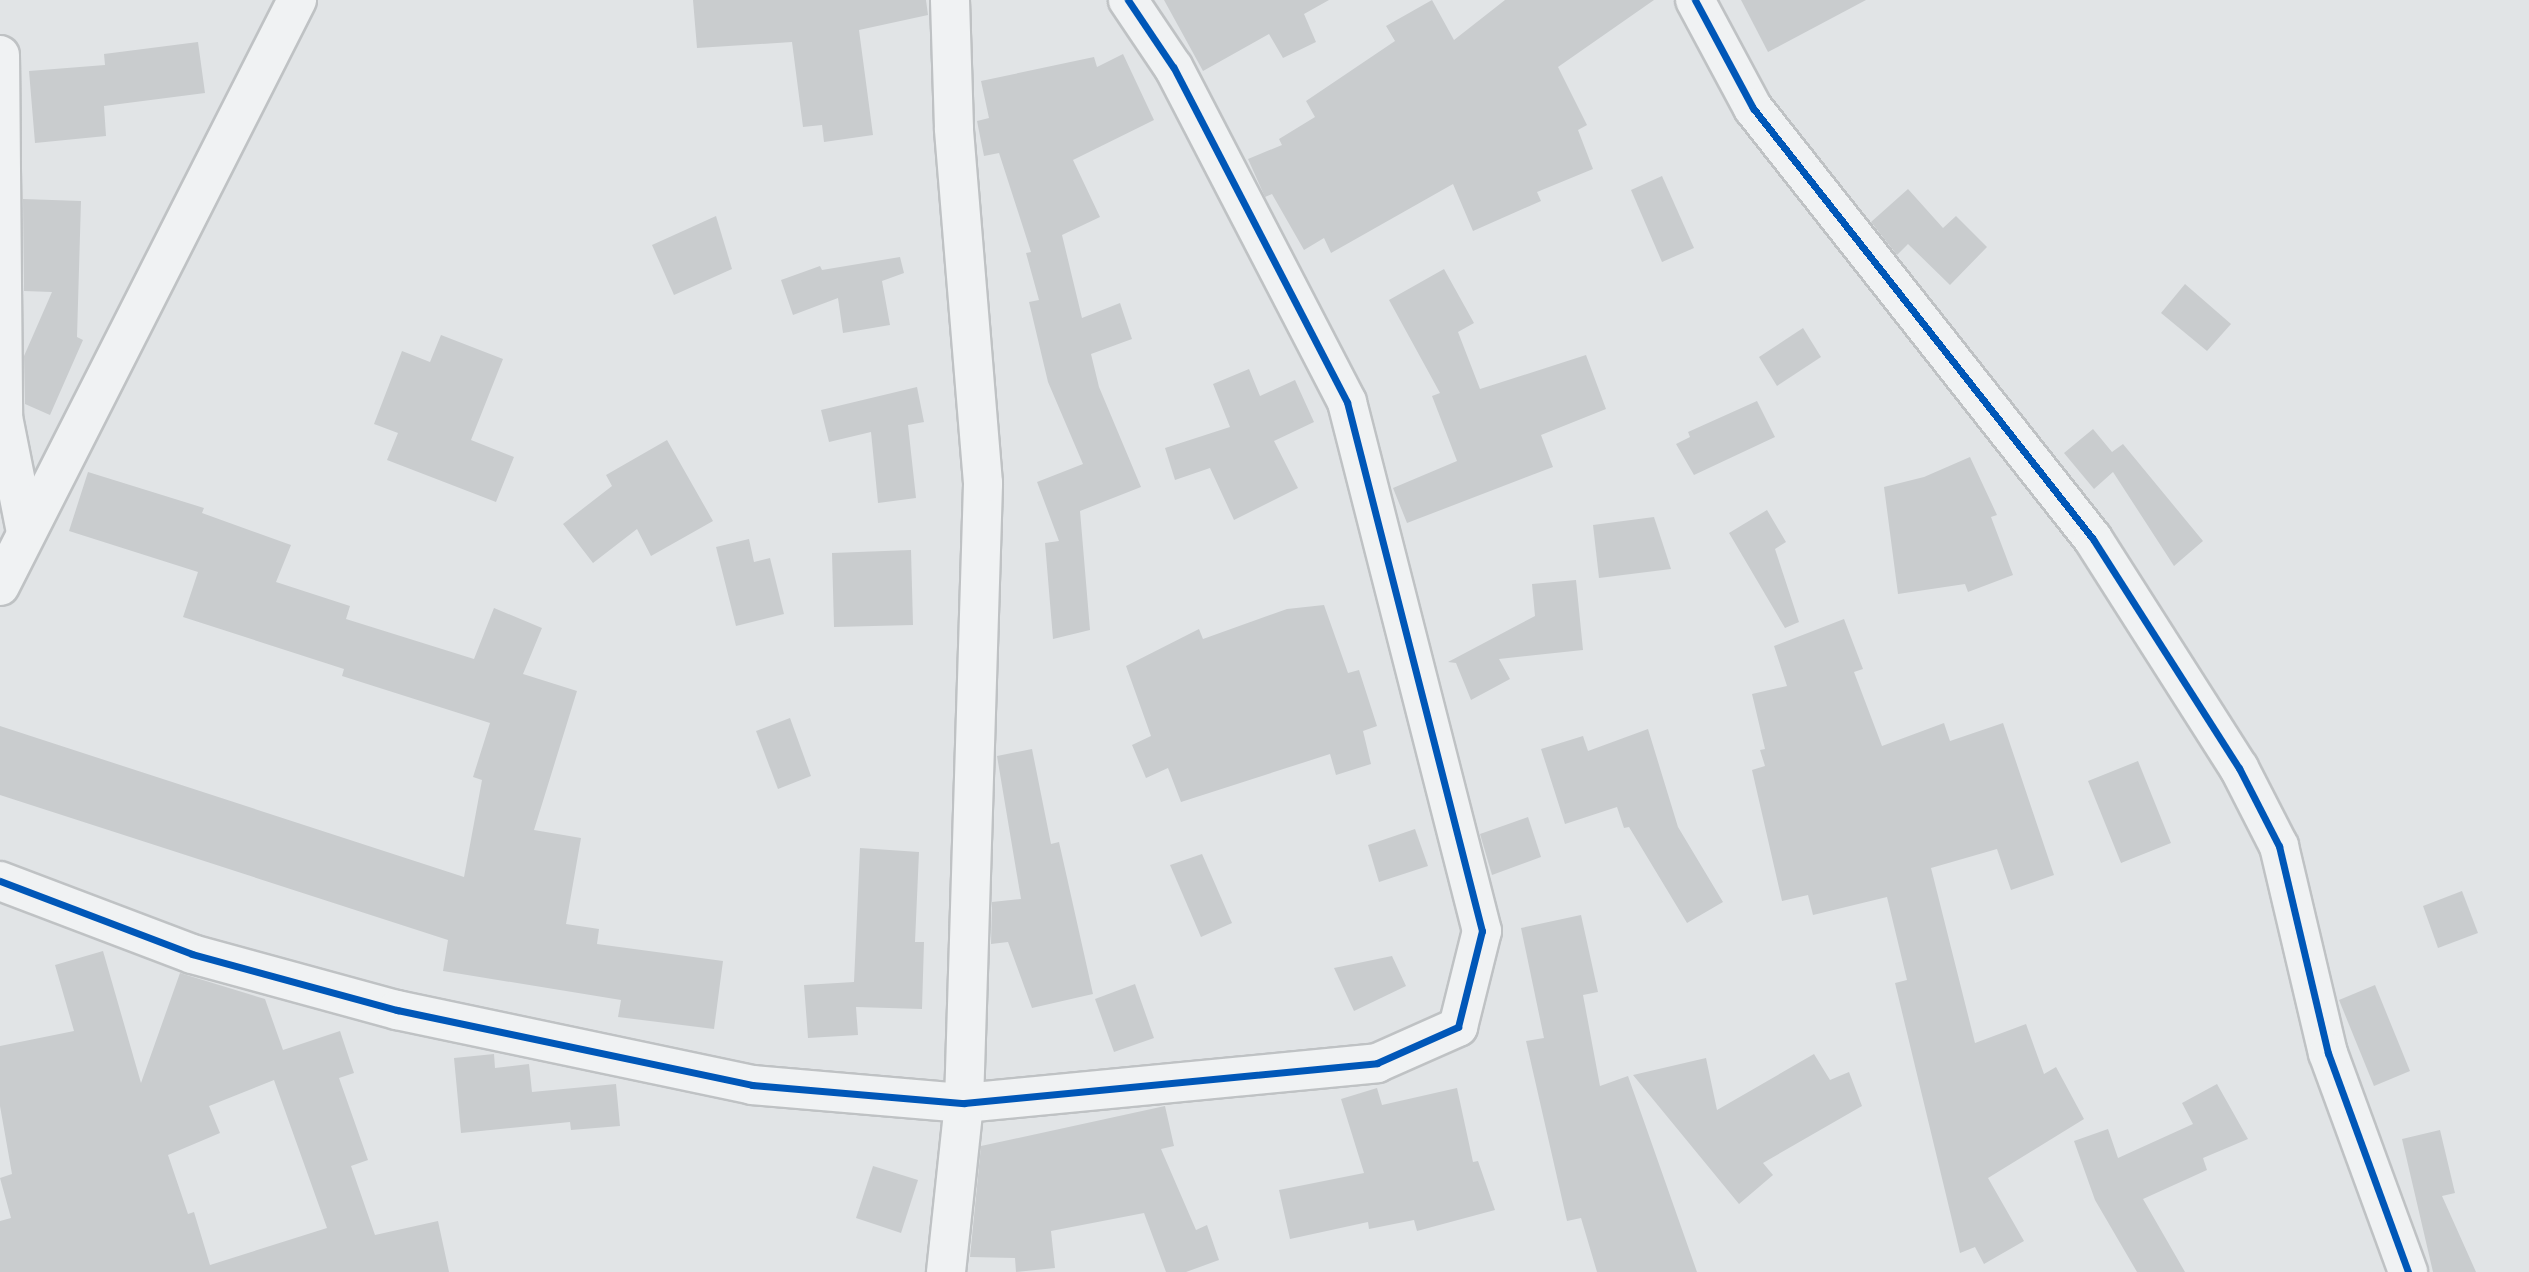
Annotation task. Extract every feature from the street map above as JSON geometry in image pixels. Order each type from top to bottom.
[{"type":"street","points":[[0,586],[297,0]]},
{"type":"street","points":[[946,1272],[964,1103],[983,483],[954,128],[950,0]]},
{"type":"street","points":[[0,881],[191,954],[397,1010],[752,1085],[964,1103],[1377,1063],[1458,1027],[1482,931],[1347,402],[1185,91],[1128,0]]},
{"type":"street","points":[[1695,0],[1754,108],[2093,539],[2239,768],[2279,846],[2328,1053],[2408,1272]]},
{"type":"street","points":[[0,55],[3,417],[26,532]]},
{"type":"building","points":[[693,0],[926,0],[928,15],[859,30],[873,135],[824,142],[822,125],[803,127],[792,42],[697,48]]},
{"type":"building","points":[[1164,0],[1329,0],[1304,14],[1316,42],[1283,58],[1269,34],[1203,71]]},
{"type":"building","points":[[1432,0],[1454,40],[1505,0],[1654,0],[1558,67],[1587,125],[1578,130],[1593,169],[1537,192],[1541,201],[1473,231],[1453,184],[1331,253],[1324,238],[1304,250],[1272,194],[1265,197],[1248,159],[1282,145],[1279,139],[1315,117],[1306,101],[1395,41],[1386,26]]},
{"type":"building","points":[[1741,0],[1866,0],[1768,52]]},
{"type":"building","points":[[198,42],[205,93],[104,106],[106,136],[35,143],[29,71],[105,65],[104,54]]},
{"type":"building","points":[[1123,54],[1154,120],[1073,160],[1100,217],[1062,235],[1082,318],[1120,303],[1132,339],[1091,354],[1099,387],[1141,487],[1080,511],[1090,630],[1053,639],[1045,543],[1059,541],[1037,482],[1083,464],[1048,382],[1029,302],[1039,300],[1026,253],[1031,252],[999,153],[984,156],[977,121],[989,118],[981,81],[1094,57],[1097,67]]},
{"type":"building","points":[[1662,176],[1694,248],[1662,262],[1631,190]]},
{"type":"building","points":[[1908,189],[1943,228],[1956,216],[1987,247],[1950,285],[1908,244],[1897,255],[1871,222]]},
{"type":"building","points":[[23,199],[81,201],[77,337],[83,340],[50,415],[25,404],[24,356],[52,292],[24,291]]},
{"type":"building","points":[[716,216],[732,269],[674,295],[652,245]]},
{"type":"building","points":[[900,257],[904,273],[882,281],[890,325],[843,333],[838,298],[793,315],[781,280],[820,266],[822,270]]},
{"type":"building","points":[[1444,269],[1474,323],[1458,332],[1480,389],[1586,355],[1606,409],[1541,435],[1553,467],[1407,523],[1393,488],[1457,461],[1432,396],[1440,393],[1389,300]]},
{"type":"building","points":[[2185,284],[2231,324],[2207,351],[2161,313]]},
{"type":"building","points":[[1803,328],[1821,357],[1777,386],[1759,357]]},
{"type":"building","points":[[441,335],[503,359],[471,440],[514,457],[496,502],[387,460],[398,433],[374,424],[402,351],[430,362]]},
{"type":"building","points":[[1249,369],[1260,396],[1295,380],[1314,422],[1274,441],[1298,488],[1234,520],[1210,468],[1175,480],[1165,448],[1230,427],[1213,384]]},
{"type":"building","points":[[917,387],[924,422],[908,425],[916,498],[878,503],[871,432],[829,442],[821,410]]},
{"type":"building","points":[[1757,401],[1775,437],[1694,475],[1676,444],[1690,437],[1688,432]]},
{"type":"building","points":[[2093,429],[2112,452],[2123,444],[2203,541],[2174,566],[2113,472],[2094,489],[2064,453]]},
{"type":"building","points":[[667,440],[713,521],[651,556],[637,529],[593,563],[563,524],[612,486],[606,475]]},
{"type":"building","points":[[1970,457],[1997,515],[1991,517],[2013,575],[1968,592],[1965,584],[1898,594],[1884,487],[1924,477]]},
{"type":"building","points":[[88,472],[204,508],[202,513],[291,545],[276,582],[350,606],[346,619],[474,659],[494,608],[542,628],[523,674],[577,691],[534,830],[581,838],[566,924],[599,929],[597,944],[723,961],[714,1029],[618,1017],[621,1000],[443,971],[448,940],[0,795],[0,726],[464,877],[482,780],[473,777],[490,723],[342,676],[344,669],[183,617],[198,572],[69,531]]},
{"type":"building","points":[[1767,510],[1786,542],[1775,549],[1799,622],[1785,628],[1729,533]]},
{"type":"building","points":[[1654,517],[1671,569],[1599,578],[1593,525]]},
{"type":"building","points":[[749,539],[754,562],[770,558],[784,614],[736,626],[716,547]]},
{"type":"building","points":[[911,550],[913,625],[834,627],[832,553]]},
{"type":"building","points":[[1576,580],[1583,650],[1499,659],[1510,679],[1471,700],[1456,663],[1448,662],[1535,616],[1532,584]]},
{"type":"building","points":[[1324,605],[1348,673],[1359,670],[1377,726],[1363,731],[1371,764],[1336,775],[1330,754],[1181,802],[1168,768],[1146,778],[1132,745],[1151,736],[1126,666],[1199,629],[1203,639],[1287,609]]},
{"type":"building","points":[[1844,619],[1863,669],[1854,672],[1882,746],[1944,723],[1950,741],[2003,723],[2054,875],[2011,890],[1997,849],[1931,868],[1975,1043],[2026,1024],[2044,1074],[2056,1067],[2084,1119],[1988,1178],[2024,1241],[1984,1264],[1975,1247],[1960,1253],[1895,983],[1907,980],[1887,897],[1813,915],[1808,895],[1782,901],[1752,770],[1765,766],[1760,750],[1765,749],[1752,694],[1787,686],[1774,646]]},
{"type":"building","points":[[790,718],[811,776],[778,789],[756,731]]},
{"type":"building","points":[[1648,729],[1678,827],[1723,902],[1687,923],[1629,827],[1624,828],[1617,807],[1565,824],[1541,749],[1583,736],[1588,751]]},
{"type":"building","points":[[1032,749],[1051,844],[1059,842],[1093,994],[1032,1008],[1008,942],[991,944],[992,902],[1021,899],[997,756]]},
{"type":"building","points":[[2138,761],[2171,843],[2121,863],[2088,781]]},
{"type":"building","points":[[1528,817],[1541,857],[1492,875],[1480,834]]},
{"type":"building","points":[[1415,829],[1428,866],[1379,882],[1368,845]]},
{"type":"building","points":[[860,848],[919,852],[915,942],[924,942],[922,1009],[856,1007],[858,1035],[808,1038],[804,985],[854,982]]},
{"type":"building","points":[[1202,854],[1232,923],[1201,937],[1170,865]]},
{"type":"building","points":[[2462,891],[2478,933],[2438,948],[2423,906]]},
{"type":"building","points":[[1581,915],[1598,992],[1583,995],[1600,1086],[1628,1076],[1697,1272],[1597,1272],[1581,1218],[1567,1221],[1526,1041],[1544,1038],[1521,928]]},
{"type":"building","points":[[103,951],[141,1083],[180,973],[265,999],[283,1050],[340,1031],[354,1073],[339,1078],[368,1160],[351,1166],[375,1235],[438,1221],[449,1272],[0,1272],[0,1221],[11,1218],[0,1178],[12,1174],[0,1106],[0,1046],[74,1031],[55,965]],"holes":[[[274,1080],[327,1228],[210,1265],[194,1212],[188,1214],[168,1155],[220,1133],[209,1106]]]},
{"type":"building","points":[[1392,956],[1406,986],[1354,1011],[1334,968]]},
{"type":"building","points":[[1135,984],[1154,1038],[1114,1052],[1095,999]]},
{"type":"building","points":[[2375,985],[2410,1071],[2374,1086],[2339,1000]]},
{"type":"building","points":[[494,1054],[495,1068],[529,1064],[532,1092],[616,1084],[620,1126],[571,1130],[570,1122],[461,1133],[454,1058]]},
{"type":"building","points":[[1814,1054],[1830,1080],[1849,1072],[1862,1106],[1763,1163],[1773,1175],[1739,1204],[1633,1075],[1706,1058],[1717,1110]]},
{"type":"building","points":[[2217,1084],[2248,1139],[2203,1158],[2207,1170],[2143,1199],[2185,1272],[2137,1272],[2095,1200],[2074,1141],[2108,1129],[2118,1158],[2193,1124],[2182,1103]]},
{"type":"building","points":[[1377,1088],[1382,1105],[1457,1088],[1473,1162],[1478,1161],[1495,1210],[1417,1231],[1414,1220],[1369,1229],[1368,1222],[1290,1239],[1279,1190],[1364,1173],[1341,1099]]},
{"type":"building","points":[[1165,1106],[1174,1146],[1161,1149],[1196,1230],[1207,1225],[1219,1260],[1186,1272],[1166,1272],[1144,1213],[1051,1231],[1055,1268],[1016,1272],[1015,1258],[970,1257],[981,1146]]},
{"type":"building","points":[[2440,1130],[2455,1193],[2442,1196],[2476,1272],[2433,1272],[2402,1139]]},
{"type":"building","points":[[873,1166],[918,1180],[901,1233],[856,1218]]},
{"type":"cycle path","points":[[0,881],[192,954],[397,1010],[752,1085],[964,1103],[1377,1063],[1458,1027],[1482,931],[1347,402],[1173,67],[1128,0]]},
{"type":"cycle path","points":[[1695,0],[1753,108],[2093,539],[2239,768],[2279,846],[2328,1053],[2408,1272]]}]
